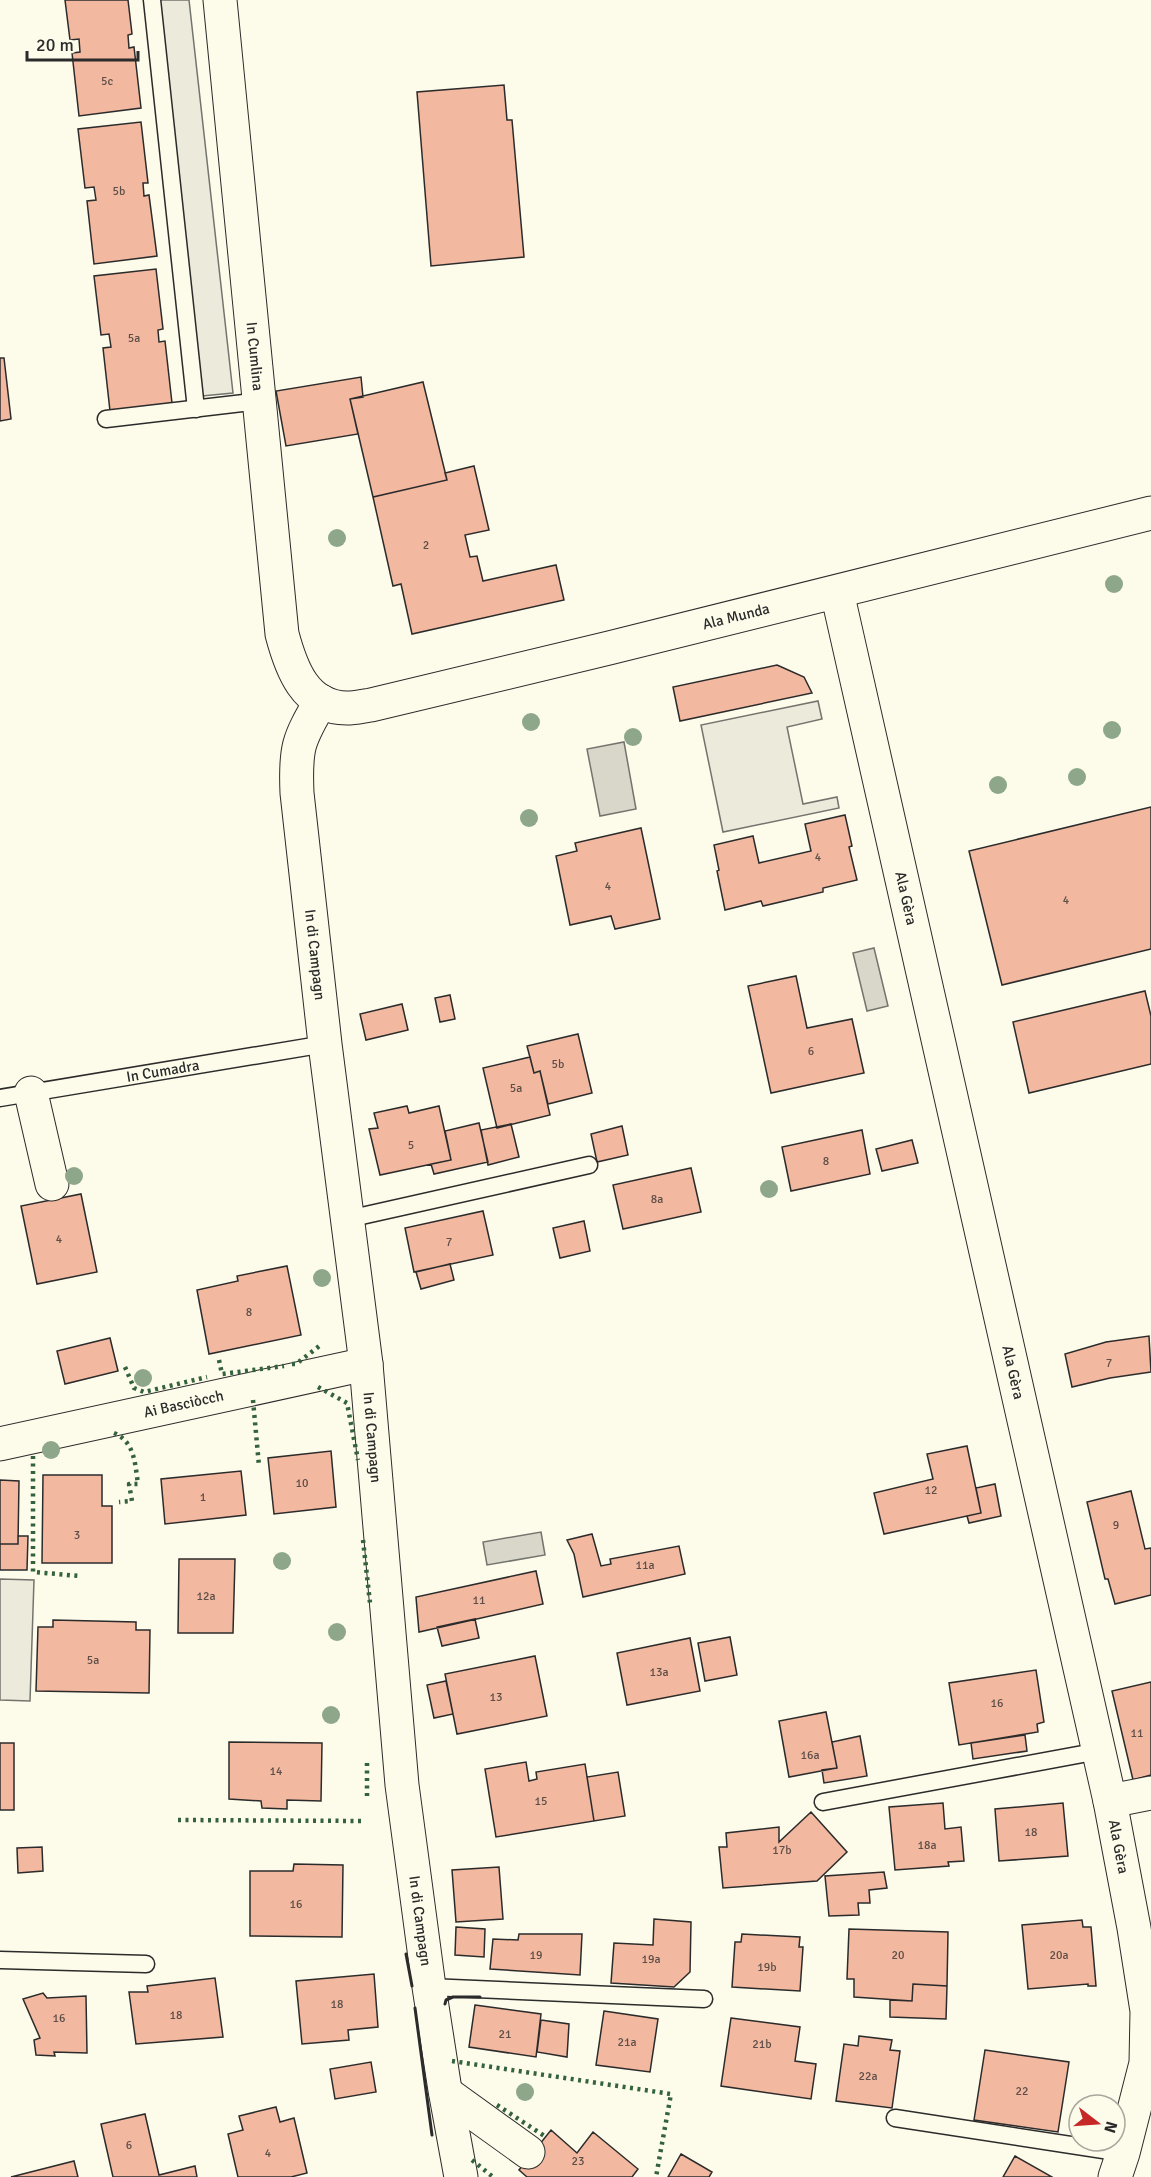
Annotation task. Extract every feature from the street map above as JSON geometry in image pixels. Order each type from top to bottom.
[{"type":"street","name":"In Cumlina","points":[[220,0],[282,634],[295,674],[304,688],[321,701]]},
{"type":"street","name":"Ala Munda","points":[[321,701],[347,708],[371,705],[1151,513]]},
{"type":"street","name":"Ala Gèra","points":[[837,592],[1099,1751],[1134,1928],[1148,2011],[1146,2063],[1119,2165]]},
{"type":"street","name":"In di Campagn","points":[[321,701],[302,732],[295,761],[297,794],[325,1044],[366,1364],[402,1785],[429,1987],[461,2177]]},
{"type":"street","points":[[15,1095],[52,1184]]},
{"type":"street","name":"Ai Basciòcch","points":[[0,1444],[366,1364]]},
{"type":"street","points":[[1110,1801],[1151,1793]]},
{"type":"street","points":[[446,2093],[528,2152]]},
{"type":"lane","points":[[152,0],[196,409]]},
{"type":"lane","points":[[106,419],[260,401]]},
{"type":"lane","name":"In Cumadra","points":[[15,1095],[325,1044]]},
{"type":"lane","points":[[348,1219],[589,1166]]},
{"type":"lane","points":[[823,1802],[1099,1751]]},
{"type":"lane","points":[[0,1960],[146,1964]]},
{"type":"lane","points":[[429,1987],[704,1999]]},
{"type":"lane","name":"Ala Gèra","points":[[895,2118],[1119,2165]]},
{"type":"shaded area","points":[[159,0],[189,0],[233,393],[202,396]]},
{"type":"shaded area","points":[[818,701],[822,719],[787,727],[803,804],[837,797],[839,808],[723,832],[701,725]]},
{"type":"shaded area","points":[[624,742],[636,809],[600,816],[587,749]]},
{"type":"shaded area","points":[[874,948],[888,1006],[867,1011],[853,953]]},
{"type":"shaded area","points":[[541,1532],[545,1555],[487,1565],[483,1542]]},
{"type":"shaded area","points":[[0,1579],[34,1580],[30,1701],[0,1700]]},
{"type":"building","points":[[65,0],[128,0],[132,34],[128,35],[129,48],[134,47],[141,108],[79,116],[72,53],[80,52],[79,39],[70,40]]},
{"type":"building","points":[[504,85],[507,120],[512,120],[524,257],[431,266],[417,92]]},
{"type":"building","points":[[141,122],[148,183],[143,183],[144,196],[149,195],[157,256],[94,264],[87,201],[96,200],[94,187],[85,188],[78,129]]},
{"type":"building","points":[[156,269],[163,329],[158,330],[159,342],[165,341],[172,403],[110,411],[103,348],[111,347],[109,334],[101,335],[94,276]]},
{"type":"building","points":[[0,358],[4,358],[11,419],[0,421]]},
{"type":"building","points":[[361,377],[363,397],[350,399],[358,434],[286,446],[276,391]]},
{"type":"building","points":[[423,382],[447,480],[373,497],[350,399]]},
{"type":"building","points":[[474,466],[489,530],[465,535],[470,557],[477,556],[483,581],[556,565],[564,600],[412,634],[401,584],[393,586],[373,497],[447,480],[445,473]]},
{"type":"building","points":[[777,665],[804,677],[812,693],[680,721],[673,687]]},
{"type":"building","points":[[1151,807],[1151,949],[1002,985],[969,851]]},
{"type":"building","points":[[845,815],[852,846],[849,847],[857,880],[823,888],[823,892],[763,906],[761,901],[725,910],[714,845],[753,836],[759,863],[811,851],[805,824]]},
{"type":"building","points":[[641,828],[660,919],[615,929],[611,916],[570,925],[556,856],[577,851],[575,843]]},
{"type":"building","points":[[796,976],[807,1028],[852,1019],[864,1073],[771,1093],[748,986]]},
{"type":"building","points":[[1145,991],[1151,1016],[1151,1064],[1029,1093],[1013,1022]]},
{"type":"building","points":[[450,995],[455,1019],[440,1022],[435,998]]},
{"type":"building","points":[[402,1004],[408,1030],[366,1040],[360,1014]]},
{"type":"building","points":[[578,1034],[592,1093],[548,1104],[540,1071],[534,1073],[527,1046]]},
{"type":"building","points":[[530,1057],[534,1073],[540,1071],[550,1115],[497,1128],[483,1068]]},
{"type":"building","points":[[407,1106],[409,1113],[439,1106],[451,1160],[380,1175],[369,1129],[378,1128],[374,1113]]},
{"type":"building","points":[[479,1123],[488,1162],[434,1174],[431,1164],[451,1160],[445,1131]]},
{"type":"building","points":[[511,1124],[519,1157],[488,1165],[481,1130]]},
{"type":"building","points":[[622,1126],[628,1155],[597,1162],[591,1134]]},
{"type":"building","points":[[862,1130],[870,1174],[791,1191],[782,1147]]},
{"type":"building","points":[[912,1140],[918,1163],[882,1171],[876,1149]]},
{"type":"building","points":[[691,1168],[701,1212],[623,1229],[613,1185]]},
{"type":"building","points":[[81,1194],[97,1272],[37,1284],[21,1206]]},
{"type":"building","points":[[483,1211],[493,1255],[414,1272],[405,1228]]},
{"type":"building","points":[[584,1221],[590,1251],[560,1258],[553,1228]]},
{"type":"building","points":[[450,1264],[454,1280],[421,1289],[416,1272]]},
{"type":"building","points":[[287,1266],[301,1335],[209,1354],[197,1290],[238,1281],[237,1276]]},
{"type":"building","points":[[1149,1336],[1151,1372],[1072,1387],[1065,1354],[1106,1342]]},
{"type":"building","points":[[110,1338],[118,1371],[65,1384],[57,1351]]},
{"type":"building","points":[[967,1446],[981,1513],[884,1534],[874,1493],[933,1479],[927,1454]]},
{"type":"building","points":[[331,1451],[336,1507],[274,1514],[268,1458]]},
{"type":"building","points":[[241,1471],[246,1515],[165,1524],[161,1479]]},
{"type":"building","points":[[43,1475],[102,1475],[102,1506],[112,1506],[112,1563],[42,1563]]},
{"type":"building","points":[[0,1480],[19,1481],[18,1544],[0,1544]]},
{"type":"building","points":[[995,1484],[1001,1516],[969,1523],[967,1516],[981,1513],[976,1488]]},
{"type":"building","points":[[1131,1491],[1145,1549],[1151,1548],[1151,1595],[1115,1604],[1108,1579],[1105,1579],[1087,1502]]},
{"type":"building","points":[[592,1534],[601,1566],[611,1564],[610,1559],[679,1546],[685,1574],[583,1597],[574,1554],[567,1540]]},
{"type":"building","points":[[18,1536],[28,1536],[27,1570],[0,1570],[0,1544],[18,1544]]},
{"type":"building","points":[[179,1559],[235,1559],[233,1633],[178,1633]]},
{"type":"building","points":[[536,1571],[543,1604],[419,1632],[416,1597]]},
{"type":"building","points":[[475,1619],[479,1638],[442,1646],[437,1627]]},
{"type":"building","points":[[53,1620],[136,1622],[136,1630],[150,1630],[149,1693],[36,1691],[38,1627],[53,1627]]},
{"type":"building","points":[[730,1637],[737,1675],[705,1681],[698,1643]]},
{"type":"building","points":[[690,1638],[700,1691],[627,1705],[617,1653]]},
{"type":"building","points":[[535,1656],[547,1716],[457,1734],[445,1674]]},
{"type":"building","points":[[1036,1670],[1044,1722],[1037,1724],[1038,1732],[959,1745],[949,1683]]},
{"type":"building","points":[[446,1681],[453,1714],[434,1718],[427,1685]]},
{"type":"building","points":[[1151,1682],[1151,1775],[1133,1780],[1112,1691]]},
{"type":"building","points":[[826,1712],[837,1768],[789,1777],[779,1721]]},
{"type":"building","points":[[1025,1735],[1027,1751],[973,1759],[971,1743]]},
{"type":"building","points":[[860,1736],[867,1776],[824,1783],[822,1770],[837,1768],[832,1742]]},
{"type":"building","points":[[229,1742],[322,1743],[321,1801],[287,1800],[287,1809],[262,1808],[261,1801],[229,1799]]},
{"type":"building","points":[[0,1743],[14,1743],[14,1810],[0,1810]]},
{"type":"building","points":[[526,1762],[529,1781],[537,1779],[536,1772],[585,1764],[594,1821],[496,1837],[485,1769]]},
{"type":"building","points":[[618,1772],[625,1816],[594,1821],[587,1777]]},
{"type":"building","points":[[943,1803],[945,1829],[961,1827],[964,1861],[948,1862],[949,1866],[895,1870],[889,1807]]},
{"type":"building","points":[[1063,1803],[1068,1856],[999,1861],[995,1809]]},
{"type":"building","points":[[811,1812],[847,1852],[817,1881],[723,1888],[719,1847],[727,1847],[726,1833],[779,1827],[779,1842]]},
{"type":"building","points":[[42,1847],[43,1871],[18,1873],[17,1848]]},
{"type":"building","points":[[294,1864],[343,1865],[342,1937],[250,1936],[250,1871],[293,1871]]},
{"type":"building","points":[[499,1867],[503,1919],[456,1922],[452,1870]]},
{"type":"building","points":[[884,1872],[887,1888],[869,1890],[870,1903],[858,1903],[859,1915],[829,1916],[825,1876]]},
{"type":"building","points":[[654,1919],[691,1922],[690,1972],[674,1987],[611,1983],[614,1943],[653,1945]]},
{"type":"building","points":[[1082,1920],[1083,1927],[1091,1927],[1096,1986],[1088,1986],[1088,1984],[1028,1989],[1022,1925]]},
{"type":"building","points":[[456,1927],[485,1929],[484,1957],[455,1955]]},
{"type":"building","points":[[849,1929],[948,1932],[947,1986],[913,1984],[912,2001],[854,1997],[854,1979],[847,1979]]},
{"type":"building","points":[[519,1934],[582,1934],[580,1975],[490,1969],[493,1939],[518,1940]]},
{"type":"building","points":[[742,1934],[800,1937],[799,1947],[803,1947],[800,1991],[732,1987],[735,1942],[741,1942]]},
{"type":"building","points":[[374,1974],[378,2027],[348,2030],[349,2040],[302,2044],[296,1981]]},
{"type":"building","points":[[215,1978],[223,2037],[136,2044],[129,1992],[148,1992],[147,1986]]},
{"type":"building","points":[[913,1984],[947,1986],[946,2019],[890,2017],[890,2000],[912,2001]]},
{"type":"building","points":[[43,1993],[47,1998],[86,1996],[87,2053],[54,2052],[55,2056],[36,2055],[34,2040],[40,2038],[23,1999]]},
{"type":"building","points":[[475,2005],[541,2014],[536,2057],[469,2047]]},
{"type":"building","points":[[604,2011],[658,2019],[650,2072],[596,2065]]},
{"type":"building","points":[[731,2018],[800,2027],[795,2061],[816,2064],[811,2099],[721,2086]]},
{"type":"building","points":[[541,2020],[569,2024],[567,2057],[537,2052]]},
{"type":"building","points":[[859,2036],[892,2040],[890,2050],[900,2051],[892,2108],[836,2101],[844,2044],[858,2046]]},
{"type":"building","points":[[985,2050],[1069,2062],[1058,2132],[974,2120]]},
{"type":"building","points":[[371,2062],[376,2092],[335,2099],[330,2069]]},
{"type":"building","points":[[276,2107],[280,2122],[294,2118],[307,2173],[291,2177],[238,2177],[228,2134],[243,2130],[239,2116]]},
{"type":"building","points":[[145,2114],[159,2175],[195,2166],[197,2177],[113,2177],[101,2124]]},
{"type":"building","points":[[551,2130],[577,2153],[593,2132],[638,2169],[632,2177],[527,2177],[519,2170]]},
{"type":"building","points":[[681,2154],[712,2172],[709,2177],[668,2177]]},
{"type":"building","points":[[1015,2156],[1052,2177],[1003,2177]]},
{"type":"building","points":[[74,2161],[78,2177],[11,2177]]},
{"type":"hedge","points":[[292,1364],[296,1364],[322,1344]]},
{"type":"hedge","points":[[219,1360],[222,1374],[284,1366]]},
{"type":"hedge","points":[[125,1367],[134,1388],[144,1392],[207,1377]]},
{"type":"hedge","points":[[318,1387],[347,1403],[358,1460]]},
{"type":"hedge","points":[[253,1400],[259,1466]]},
{"type":"hedge","points":[[114,1433],[126,1442],[133,1454],[138,1484],[129,1484],[132,1501],[119,1502]]},
{"type":"hedge","points":[[33,1456],[33,1572],[80,1576]]},
{"type":"hedge","points":[[363,1540],[370,1603]]},
{"type":"hedge","points":[[367,1763],[367,1796]]},
{"type":"hedge","points":[[178,1820],[362,1821]]},
{"type":"hedge","points":[[452,2061],[671,2094],[656,2177]]},
{"type":"hedge","points":[[497,2105],[546,2137]]},
{"type":"hedge","points":[[472,2160],[493,2177]]},
{"type":"wall","points":[[406,1954],[412,1986]]},
{"type":"wall","points":[[445,2004],[446,2000],[453,1997],[480,1997]]},
{"type":"wall","points":[[415,2008],[432,2135]]}]
